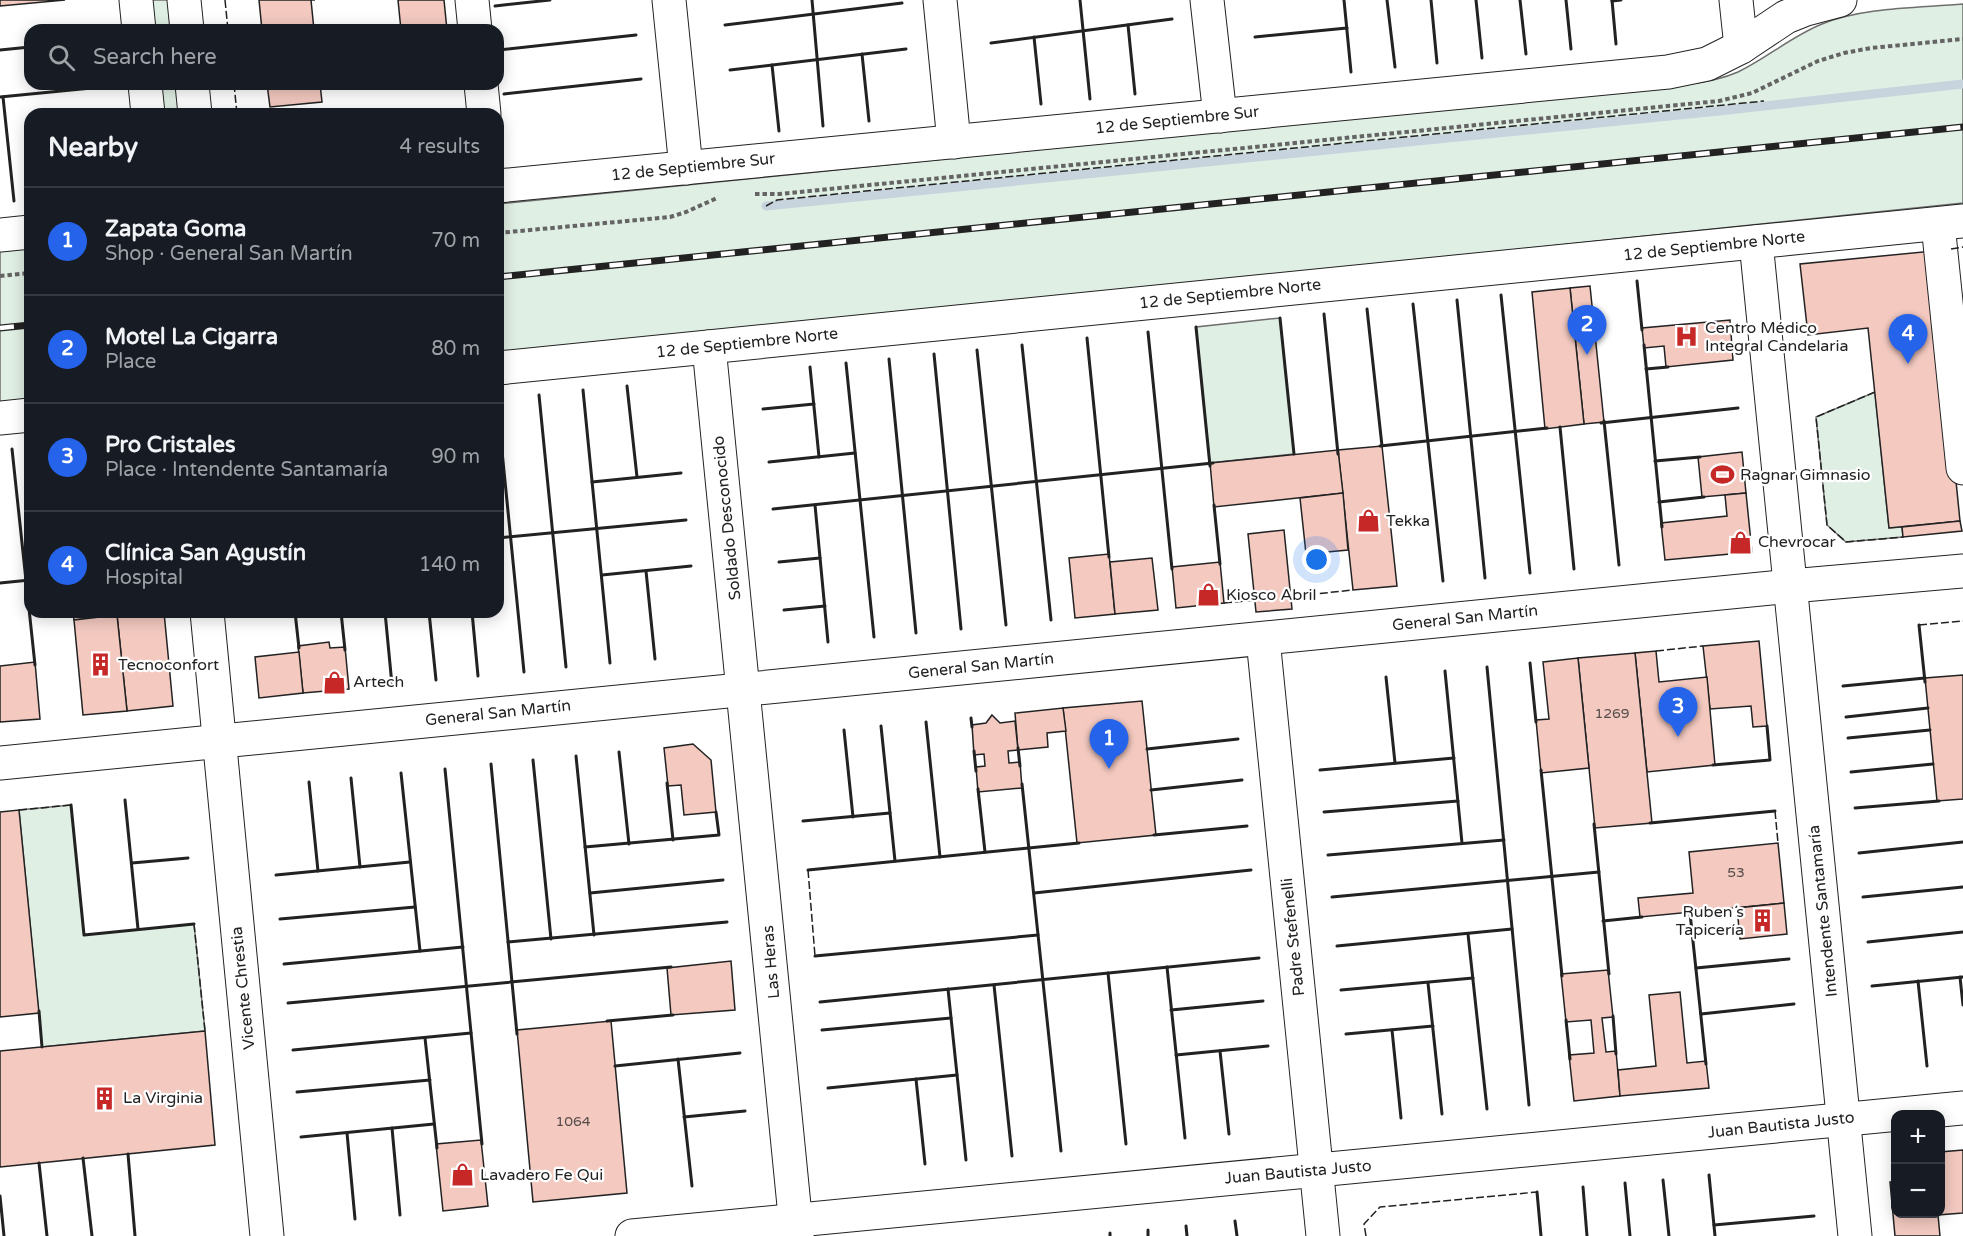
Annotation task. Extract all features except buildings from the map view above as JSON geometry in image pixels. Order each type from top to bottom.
[{"type":"street","points":[[136,0],[138,24]]},
{"type":"street","points":[[184,0],[186,24]]},
{"type":"street","points":[[472,0],[474,24]]},
{"type":"street","points":[[669,0],[686,168]]},
{"type":"street","points":[[940,0],[954,142]]},
{"type":"street","points":[[1207,0],[1220,116]]},
{"type":"street","points":[[1736,0],[1741,47]]},
{"type":"street","name":"12 de Septiembre Sur","points":[[504,185],[1668,72],[1707,64],[1741,47],[1786,17],[1840,0]]},
{"type":"street","points":[[146,90],[147,108]]},
{"type":"street","points":[[193,90],[194,108]]},
{"type":"street","points":[[482,90],[483,108]]},
{"type":"street","points":[[1950,222],[1963,468]]},
{"type":"street","name":"12 de Septiembre Norte","points":[[504,367],[1950,222]]},
{"type":"street","points":[[0,235],[24,233]]},
{"type":"street","name":"Intendente Santamaría","points":[[1756,242],[1855,1236]]},
{"type":"street","name":"Soldado Desconocido","points":[[709,347],[744,689]]},
{"type":"street","points":[[0,418],[24,416]]},
{"type":"street","name":"General San Martín","points":[[0,763],[1791,586],[1963,571]]},
{"type":"street","name":"Vicente Chrestia","points":[[208,618],[267,1236]]},
{"type":"street","name":"Padre Stefenelli","points":[[1263,639],[1323,1236]]},
{"type":"street","name":"Las Heras","points":[[744,689],[796,1228]]},
{"type":"street","name":"Juan Bautista Justo","points":[[632,1236],[796,1228],[1316,1170],[1963,1108]]},
{"type":"path","points":[[0,276],[24,274]]},
{"type":"green space","points":[[151,0],[168,0],[170,24],[153,24]]},
{"type":"green space","points":[[1963,4],[1963,203],[504,355],[504,203],[1695,83],[1738,72],[1822,24],[1855,14]]},
{"type":"green space","points":[[161,90],[178,90],[179,108],[162,108]]},
{"type":"green space","points":[[24,244],[24,405],[0,407],[0,246]]},
{"type":"green space","points":[[1280,318],[1294,454],[1210,463],[1196,327]]},
{"type":"green space","points":[[1875,392],[1889,528],[1902,527],[1903,537],[1846,542],[1827,525],[1816,417]]},
{"type":"green space","points":[[71,805],[84,935],[194,924],[205,1031],[42,1047],[19,810]]},
{"type":"waterway","points":[[766,206],[1719,111],[1963,84]]},
{"type":"railway","points":[[504,276],[1963,127]]},
{"type":"railway","points":[[0,328],[24,326]]},
{"type":"fence","points":[[225,0],[227,24]]},
{"type":"fence","points":[[235,90],[236,108]]},
{"type":"fence","points":[[766,206],[777,200],[1764,101]]},
{"type":"fence","points":[[1951,249],[1963,247]]},
{"type":"fence","points":[[1875,392],[1816,417],[1827,525],[1846,542],[1903,537]]},
{"type":"fence","points":[[1287,597],[1353,590]]},
{"type":"fence","points":[[1224,603],[1257,600]]},
{"type":"fence","points":[[1919,625],[1963,621]]},
{"type":"fence","points":[[1656,651],[1703,646]]},
{"type":"fence","points":[[19,810],[71,805]]},
{"type":"fence","points":[[1775,811],[1778,843]]},
{"type":"fence","points":[[808,870],[815,956]]},
{"type":"fence","points":[[194,924],[205,1031]]},
{"type":"fence","points":[[1366,1236],[1364,1224],[1380,1207],[1537,1192]]},
{"type":"wall","points":[[495,6],[550,0]]},
{"type":"wall","points":[[812,0],[823,126]]},
{"type":"wall","points":[[1080,0],[1090,99]]},
{"type":"wall","points":[[1344,0],[1351,72]]},
{"type":"wall","points":[[1387,0],[1395,67]]},
{"type":"wall","points":[[1431,0],[1437,63]]},
{"type":"wall","points":[[1476,0],[1482,58]]},
{"type":"wall","points":[[1520,0],[1526,54]]},
{"type":"wall","points":[[1566,0],[1571,49]]},
{"type":"wall","points":[[1612,0],[1616,44]]},
{"type":"wall","points":[[1612,1],[1621,0]]},
{"type":"wall","points":[[725,25],[902,3]]},
{"type":"wall","points":[[991,43],[1172,19]]},
{"type":"wall","points":[[1128,25],[1135,94]]},
{"type":"wall","points":[[1255,37],[1347,28]]},
{"type":"wall","points":[[504,49],[636,35]]},
{"type":"wall","points":[[1034,37],[1041,104]]},
{"type":"wall","points":[[0,50],[24,48]]},
{"type":"wall","points":[[730,70],[906,49]]},
{"type":"wall","points":[[862,54],[869,121]]},
{"type":"wall","points":[[772,65],[779,131]]},
{"type":"wall","points":[[504,94],[641,79]]},
{"type":"wall","points":[[0,97],[71,90]]},
{"type":"wall","points":[[3,97],[14,201]]},
{"type":"wall","points":[[1637,281],[1642,330]]},
{"type":"wall","points":[[1501,295],[1530,573]]},
{"type":"wall","points":[[1457,300],[1485,578]]},
{"type":"wall","points":[[1413,304],[1443,581]]},
{"type":"wall","points":[[1367,309],[1382,446]]},
{"type":"wall","points":[[1324,314],[1338,454]]},
{"type":"wall","points":[[1280,318],[1294,454]]},
{"type":"wall","points":[[1196,327],[1210,466]]},
{"type":"wall","points":[[1148,332],[1172,569]]},
{"type":"wall","points":[[1087,338],[1109,557]]},
{"type":"wall","points":[[1022,345],[1051,620]]},
{"type":"wall","points":[[1644,345],[1662,527]]},
{"type":"wall","points":[[977,350],[1006,625]]},
{"type":"wall","points":[[934,354],[961,629]]},
{"type":"wall","points":[[889,359],[916,633]]},
{"type":"wall","points":[[846,363],[874,637]]},
{"type":"wall","points":[[810,367],[819,457]]},
{"type":"wall","points":[[1646,369],[1668,367]]},
{"type":"wall","points":[[627,386],[637,477]]},
{"type":"wall","points":[[583,390],[610,663]]},
{"type":"wall","points":[[539,395],[566,667]]},
{"type":"wall","points":[[763,409],[814,404]]},
{"type":"wall","points":[[1601,423],[1738,408]]},
{"type":"wall","points":[[1604,421],[1619,565]]},
{"type":"wall","points":[[1560,427],[1574,569]]},
{"type":"wall","points":[[1380,446],[1547,428]]},
{"type":"wall","points":[[12,449],[24,562]]},
{"type":"wall","points":[[769,462],[855,453]]},
{"type":"wall","points":[[1655,461],[1700,457]]},
{"type":"wall","points":[[773,509],[1213,463]]},
{"type":"wall","points":[[504,471],[524,672]]},
{"type":"wall","points":[[592,482],[681,473]]},
{"type":"wall","points":[[1659,502],[1704,497]]},
{"type":"wall","points":[[815,505],[828,642]]},
{"type":"wall","points":[[1214,505],[1220,564]]},
{"type":"wall","points":[[504,537],[686,520]]},
{"type":"wall","points":[[779,562],[820,558]]},
{"type":"wall","points":[[602,575],[691,566]]},
{"type":"wall","points":[[646,571],[655,659]]},
{"type":"wall","points":[[0,583],[24,581]]},
{"type":"wall","points":[[784,610],[825,606]]},
{"type":"wall","points":[[30,618],[35,665]]},
{"type":"wall","points":[[296,618],[299,648]]},
{"type":"wall","points":[[342,618],[345,650]]},
{"type":"wall","points":[[386,618],[392,685]]},
{"type":"wall","points":[[430,618],[436,680]]},
{"type":"wall","points":[[473,618],[478,676]]},
{"type":"wall","points":[[1919,625],[1925,682]]},
{"type":"wall","points":[[1530,663],[1536,722]]},
{"type":"wall","points":[[1487,667],[1529,1105]]},
{"type":"wall","points":[[1445,671],[1462,843]]},
{"type":"wall","points":[[1386,677],[1395,763]]},
{"type":"wall","points":[[1843,686],[1925,678]]},
{"type":"wall","points":[[1846,717],[1928,708]]},
{"type":"wall","points":[[971,718],[972,727]]},
{"type":"wall","points":[[926,722],[940,857]]},
{"type":"wall","points":[[881,726],[895,861]]},
{"type":"wall","points":[[1713,765],[1770,760],[1767,726]]},
{"type":"wall","points":[[844,730],[853,817]]},
{"type":"wall","points":[[1848,738],[1930,730]]},
{"type":"wall","points":[[1147,749],[1238,739]]},
{"type":"wall","points":[[1018,748],[1020,766]]},
{"type":"wall","points":[[974,751],[976,771]]},
{"type":"wall","points":[[619,752],[629,844]]},
{"type":"wall","points":[[576,756],[594,935]]},
{"type":"wall","points":[[1320,770],[1454,758]]},
{"type":"wall","points":[[533,760],[551,939]]},
{"type":"wall","points":[[491,764],[517,1034]]},
{"type":"wall","points":[[1851,772],[1933,764]]},
{"type":"wall","points":[[445,769],[482,1144]]},
{"type":"wall","points":[[1541,770],[1562,976]]},
{"type":"wall","points":[[401,773],[420,951]]},
{"type":"wall","points":[[351,778],[360,867]]},
{"type":"wall","points":[[1151,790],[1242,780]]},
{"type":"wall","points":[[309,782],[318,871]]},
{"type":"wall","points":[[667,783],[673,840]]},
{"type":"wall","points":[[1022,784],[1061,1151]]},
{"type":"wall","points":[[978,789],[985,852]]},
{"type":"wall","points":[[125,800],[138,929]]},
{"type":"wall","points":[[1324,812],[1458,801]]},
{"type":"wall","points":[[1855,808],[1939,801]]},
{"type":"wall","points":[[71,805],[84,935],[194,924]]},
{"type":"wall","points":[[1650,823],[1775,811]]},
{"type":"wall","points":[[585,847],[719,835],[716,812]]},
{"type":"wall","points":[[803,821],[890,813]]},
{"type":"wall","points":[[1594,824],[1609,974]]},
{"type":"wall","points":[[1154,835],[1247,826]]},
{"type":"wall","points":[[1328,855],[1504,840]]},
{"type":"wall","points":[[1859,853],[1963,842]]},
{"type":"wall","points":[[808,870],[1079,843]]},
{"type":"wall","points":[[132,863],[188,858]]},
{"type":"wall","points":[[276,875],[410,862]]},
{"type":"wall","points":[[1034,893],[1251,870]]},
{"type":"wall","points":[[1332,897],[1599,872]]},
{"type":"wall","points":[[590,893],[723,880]]},
{"type":"wall","points":[[1863,897],[1963,887]]},
{"type":"wall","points":[[280,919],[415,907]]},
{"type":"wall","points":[[1690,913],[1706,1064]]},
{"type":"wall","points":[[1603,921],[1642,917]]},
{"type":"wall","points":[[508,942],[727,922]]},
{"type":"wall","points":[[1337,946],[1512,929]]},
{"type":"wall","points":[[1868,942],[1963,932]]},
{"type":"wall","points":[[1468,934],[1487,1109]]},
{"type":"wall","points":[[815,956],[1038,935]]},
{"type":"wall","points":[[284,964],[463,947]]},
{"type":"wall","points":[[820,1002],[1259,958]]},
{"type":"wall","points":[[1696,968],[1789,959]]},
{"type":"wall","points":[[288,1003],[671,967]]},
{"type":"wall","points":[[1167,967],[1185,1138]]},
{"type":"wall","points":[[1108,973],[1126,1144]]},
{"type":"wall","points":[[1960,977],[1963,1005]]},
{"type":"wall","points":[[1872,986],[1963,977]]},
{"type":"wall","points":[[1341,990],[1473,978]]},
{"type":"wall","points":[[1918,981],[1927,1066]]},
{"type":"wall","points":[[1428,983],[1442,1114]]},
{"type":"wall","points":[[994,985],[1012,1156]]},
{"type":"wall","points":[[948,989],[966,1160]]},
{"type":"wall","points":[[1171,1010],[1263,1001]]},
{"type":"wall","points":[[1701,1014],[1794,1004]]},
{"type":"wall","points":[[39,1011],[42,1047]]},
{"type":"wall","points":[[607,1021],[673,1015]]},
{"type":"wall","points":[[1613,1016],[1616,1054]]},
{"type":"wall","points":[[822,1030],[951,1018]]},
{"type":"wall","points":[[1566,1020],[1570,1059]]},
{"type":"wall","points":[[1346,1034],[1433,1026]]},
{"type":"wall","points":[[1392,1030],[1401,1118]]},
{"type":"wall","points":[[293,1050],[471,1033]]},
{"type":"wall","points":[[425,1038],[437,1148]]},
{"type":"wall","points":[[1176,1055],[1268,1046]]},
{"type":"wall","points":[[1220,1051],[1229,1134]]},
{"type":"wall","points":[[615,1066],[740,1053]]},
{"type":"wall","points":[[678,1059],[692,1186]]},
{"type":"wall","points":[[828,1088],[957,1075]]},
{"type":"wall","points":[[916,1079],[925,1164]]},
{"type":"wall","points":[[297,1092],[430,1080]]},
{"type":"wall","points":[[684,1117],[745,1111]]},
{"type":"wall","points":[[301,1137],[434,1124]]},
{"type":"wall","points":[[392,1128],[400,1215]]},
{"type":"wall","points":[[347,1133],[355,1219]]},
{"type":"wall","points":[[128,1154],[135,1236]]},
{"type":"wall","points":[[83,1158],[92,1236]]},
{"type":"wall","points":[[39,1163],[47,1236]]},
{"type":"wall","points":[[1709,1175],[1715,1236]]},
{"type":"wall","points":[[1663,1180],[1669,1236]]},
{"type":"wall","points":[[1625,1183],[1630,1236]]},
{"type":"wall","points":[[1583,1187],[1587,1236]]},
{"type":"wall","points":[[1537,1192],[1541,1236]]},
{"type":"wall","points":[[0,1196],[4,1236]]},
{"type":"wall","points":[[1714,1225],[1814,1216]]},
{"type":"wall","points":[[1235,1221],[1237,1236]]},
{"type":"wall","points":[[1186,1226],[1187,1236]]},
{"type":"wall","points":[[1148,1230],[1148,1236]]},
{"type":"place","name":"Centro Médico Integral Candelaria","points":[[1687,337]]},
{"type":"place","name":"Motel La Cigarra","points":[[1587,355]]},
{"type":"place","name":"Clínica San Agustín","points":[[1908,364]]},
{"type":"place","name":"Ragnar Gimnasio","points":[[1722,475]]},
{"type":"place","name":"Tekka","points":[[1368,521]]},
{"type":"place","name":"Chevrocar","points":[[1740,542]]},
{"type":"place","name":"Kiosco Abril","points":[[1208,595]]},
{"type":"place","name":"Tecnoconfort","points":[[100,665]]},
{"type":"place","name":"Artech","points":[[335,682]]},
{"type":"place","name":"Pro Cristales","points":[[1678,737]]},
{"type":"place","name":"Zapata Goma","points":[[1109,769]]},
{"type":"place","name":"Ruben´s Tapicería","points":[[1762,921]]},
{"type":"place","name":"La Virginia","points":[[105,1098]]},
{"type":"place","name":"Lavadero Fe Qui","points":[[462,1175]]}]
